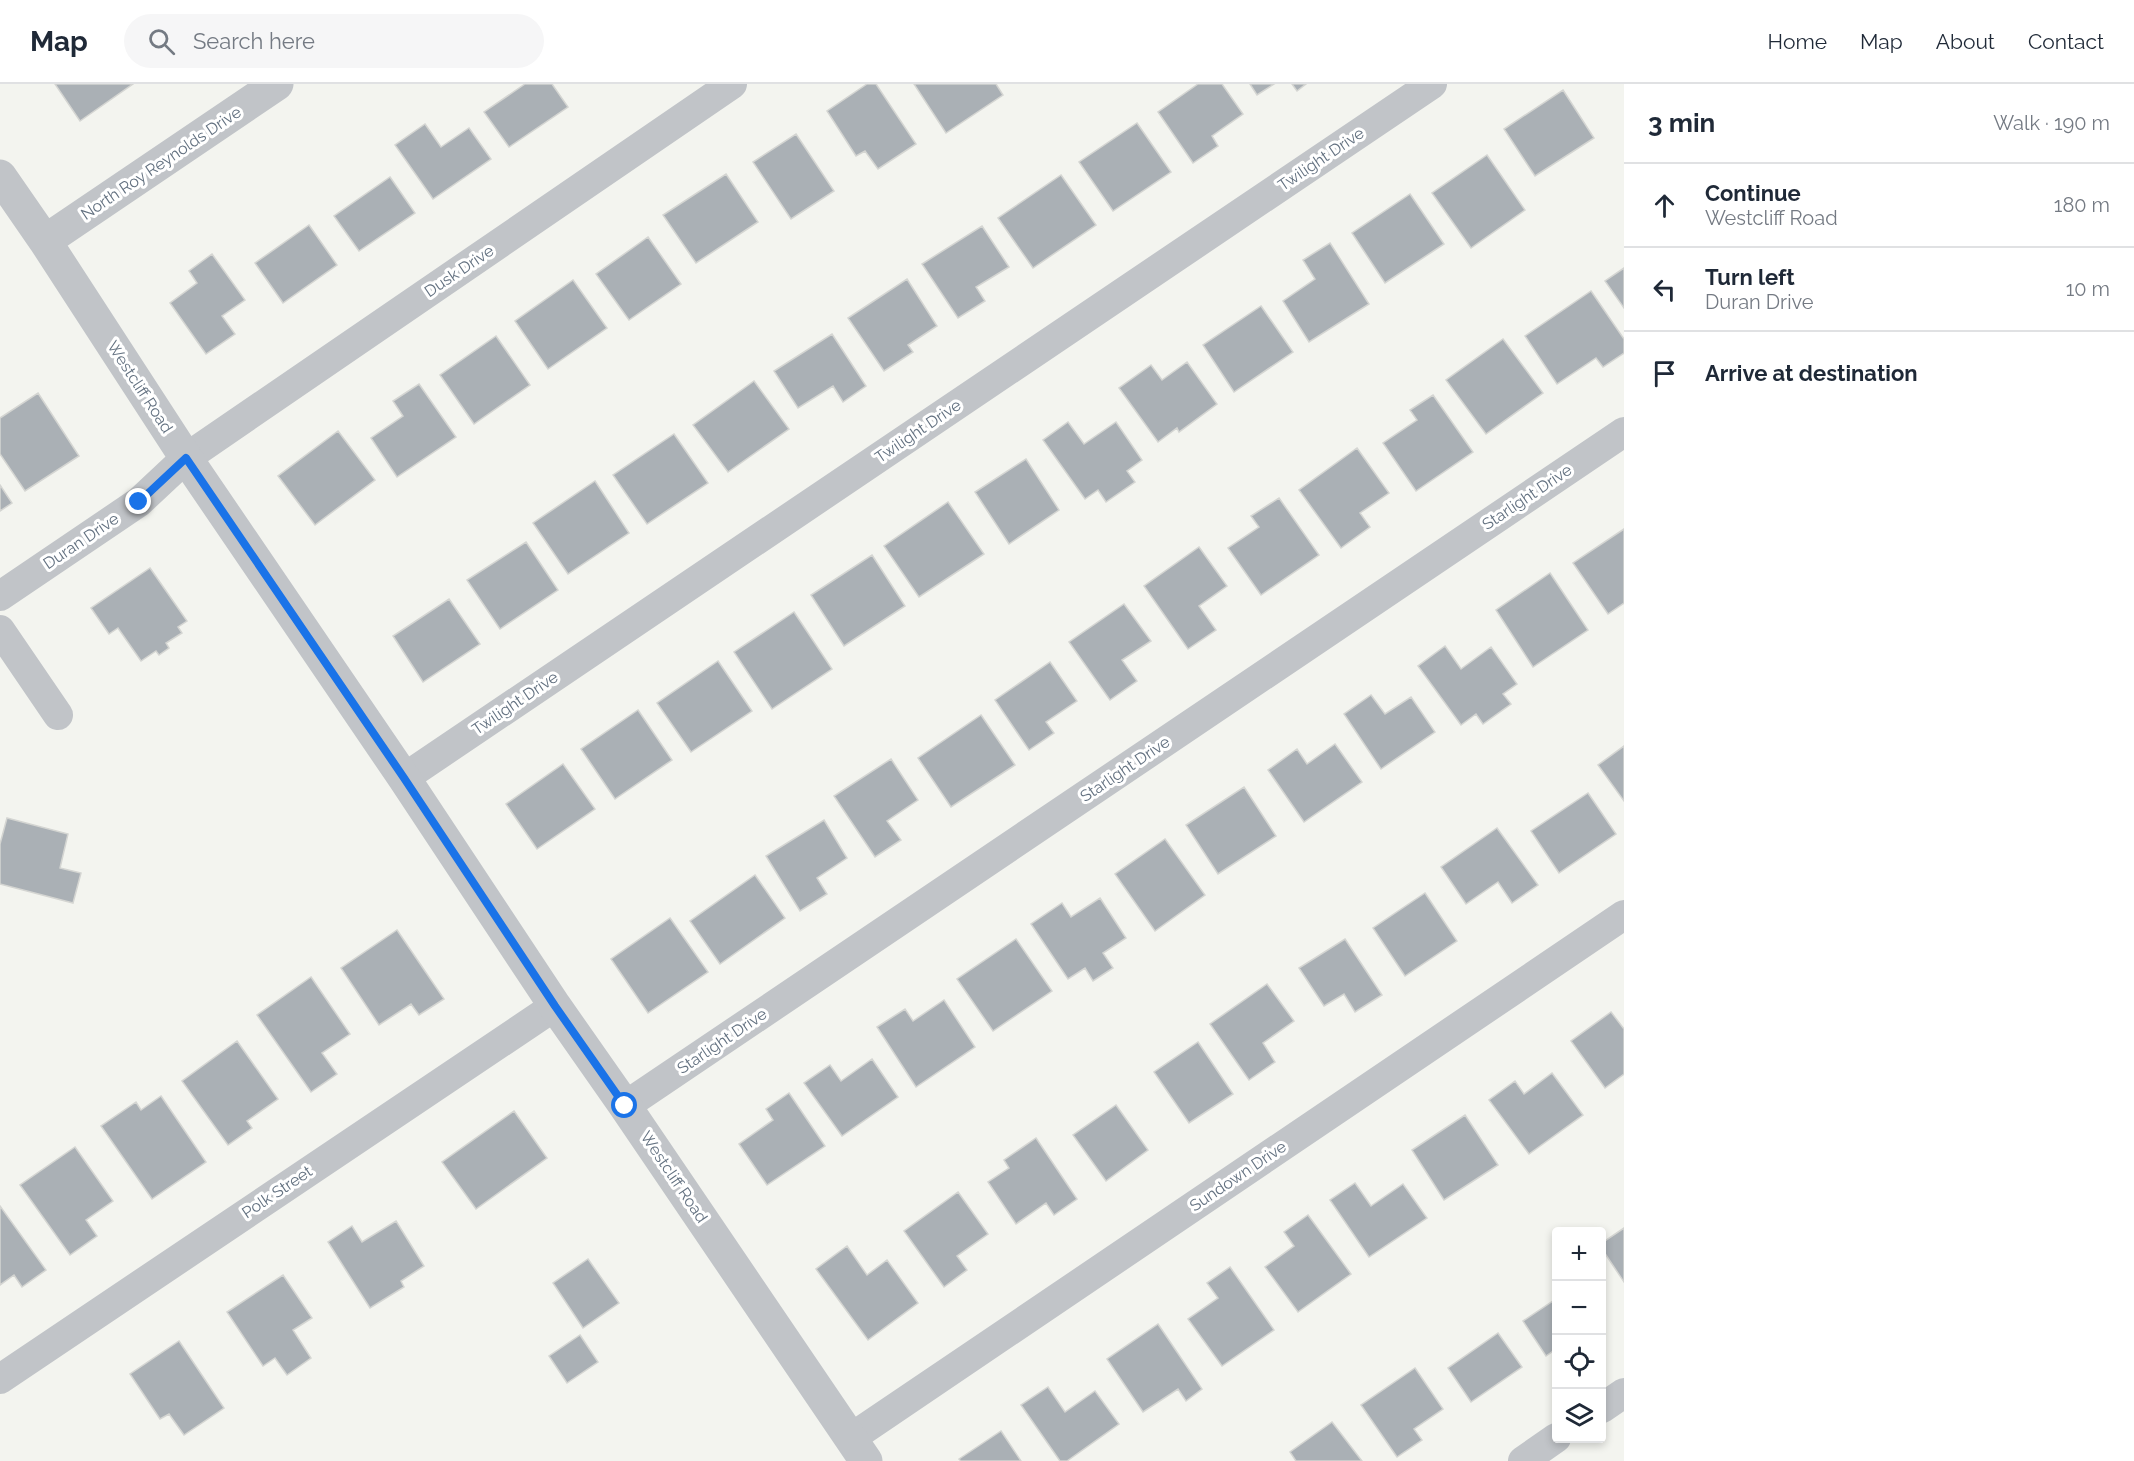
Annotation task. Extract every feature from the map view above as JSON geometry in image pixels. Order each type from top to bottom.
[{"type":"street","name":"Dusk Drive","points":[[186,458],[732,84]]},
{"type":"street","name":"Twilight Drive","points":[[404,778],[1432,84]]},
{"type":"street","name":"North Roy Reynolds Drive","points":[[45,241],[260,89]]},
{"type":"street","name":"Westcliff Road","points":[[0,176],[186,458],[404,778],[555,1006],[859,1449]]},
{"type":"street","name":"Starlight Drive","points":[[625,1106],[1624,432]]},
{"type":"street","name":"Duran Drive","points":[[0,596],[139,502],[186,458]]},
{"type":"street","points":[[0,630],[58,715]]},
{"type":"street","name":"Sundown Drive","points":[[859,1449],[1624,915]]},
{"type":"street","name":"Polk Street","points":[[0,1379],[555,1006]]},
{"type":"street","points":[[1606,1405],[1624,1392]]},
{"type":"street","points":[[1523,1461],[1552,1441]]},
{"type":"building","points":[[55,84],[133,84],[80,121]]},
{"type":"building","points":[[525,84],[552,84],[568,107],[509,147],[484,112]]},
{"type":"building","points":[[867,84],[876,84],[916,144],[878,169],[865,151],[856,156],[827,111]]},
{"type":"building","points":[[914,84],[996,84],[1003,95],[946,133]]},
{"type":"building","points":[[1198,84],[1222,84],[1243,114],[1212,136],[1218,146],[1193,163],[1158,112]]},
{"type":"building","points":[[1250,84],[1274,84],[1257,95]]},
{"type":"building","points":[[1292,84],[1306,84],[1297,91]]},
{"type":"building","points":[[1563,90],[1594,138],[1535,176],[1504,129]]},
{"type":"building","points":[[1137,123],[1171,172],[1113,211],[1079,162]]},
{"type":"building","points":[[425,124],[441,147],[469,128],[491,159],[433,199],[395,145]]},
{"type":"building","points":[[796,134],[834,191],[791,219],[753,162]]},
{"type":"building","points":[[1487,155],[1525,210],[1471,248],[1432,193]]},
{"type":"building","points":[[726,174],[758,222],[696,263],[663,215]]},
{"type":"building","points":[[1061,175],[1096,225],[1033,268],[998,218]]},
{"type":"building","points":[[390,177],[415,213],[359,251],[334,216]]},
{"type":"building","points":[[1410,194],[1444,244],[1385,283],[1352,233]]},
{"type":"building","points":[[309,225],[337,265],[283,303],[255,263]]},
{"type":"building","points":[[982,226],[1009,267],[976,287],[985,301],[958,318],[922,264]]},
{"type":"building","points":[[648,237],[681,284],[629,320],[596,274]]},
{"type":"building","points":[[1330,243],[1369,304],[1309,342],[1283,301],[1315,279],[1303,260]]},
{"type":"building","points":[[212,254],[245,300],[222,316],[235,334],[206,354],[170,303],[197,283],[189,271]]},
{"type":"building","points":[[1624,268],[1624,308],[1605,281]]},
{"type":"building","points":[[907,279],[937,326],[908,345],[913,352],[884,371],[848,318]]},
{"type":"building","points":[[573,280],[607,328],[548,369],[515,321]]},
{"type":"building","points":[[1591,291],[1624,339],[1624,353],[1603,367],[1596,358],[1557,384],[1525,336]]},
{"type":"building","points":[[1261,306],[1293,352],[1234,392],[1203,345]]},
{"type":"building","points":[[832,334],[866,386],[843,402],[833,386],[798,408],[774,371]]},
{"type":"building","points":[[496,336],[530,385],[474,424],[440,375]]},
{"type":"building","points":[[1503,339],[1543,393],[1486,434],[1446,380]]},
{"type":"building","points":[[1187,362],[1217,404],[1179,432],[1177,428],[1158,442],[1119,388],[1151,365],[1162,380]]},
{"type":"building","points":[[754,381],[789,429],[728,472],[693,425]]},
{"type":"building","points":[[419,384],[456,437],[397,477],[371,438],[403,416],[393,401]]},
{"type":"building","points":[[38,393],[79,456],[25,491],[0,454],[0,418]]},
{"type":"building","points":[[1433,395],[1473,452],[1416,491],[1383,443],[1417,420],[1410,410]]},
{"type":"building","points":[[1068,422],[1084,444],[1116,422],[1142,460],[1127,471],[1135,482],[1106,502],[1098,490],[1085,499],[1043,440]]},
{"type":"building","points":[[338,431],[375,480],[315,525],[278,476]]},
{"type":"building","points":[[674,434],[708,483],[647,524],[613,475]]},
{"type":"building","points":[[1357,448],[1389,493],[1360,513],[1370,527],[1341,548],[1299,490]]},
{"type":"building","points":[[1026,459],[1059,510],[1009,544],[975,492]]},
{"type":"building","points":[[595,481],[629,533],[568,574],[533,523]]},
{"type":"building","points":[[0,485],[12,503],[0,511]]},
{"type":"building","points":[[1279,498],[1319,555],[1261,595],[1228,548],[1259,527],[1251,516]]},
{"type":"building","points":[[948,502],[984,554],[919,597],[884,546]]},
{"type":"building","points":[[1624,529],[1624,603],[1608,614],[1573,563]]},
{"type":"building","points":[[526,542],[558,590],[500,629],[467,580]]},
{"type":"building","points":[[1199,547],[1227,586],[1199,606],[1216,630],[1188,649],[1144,586]]},
{"type":"building","points":[[872,555],[905,606],[844,646],[811,595]]},
{"type":"building","points":[[150,568],[187,621],[178,627],[182,633],[166,643],[169,648],[159,655],[156,651],[141,661],[118,628],[109,634],[91,608]]},
{"type":"building","points":[[1550,573],[1588,630],[1533,667],[1496,610]]},
{"type":"building","points":[[449,599],[480,644],[423,682],[393,636]]},
{"type":"building","points":[[1124,604],[1151,641],[1122,660],[1137,681],[1110,700],[1069,642]]},
{"type":"building","points":[[794,612],[832,669],[772,709],[734,652]]},
{"type":"building","points":[[1445,646],[1461,669],[1491,647],[1517,684],[1503,694],[1511,704],[1483,724],[1476,714],[1461,725],[1418,666]]},
{"type":"building","points":[[718,661],[752,711],[691,752],[657,703]]},
{"type":"building","points":[[1050,662],[1077,701],[1046,722],[1054,733],[1029,750],[995,700]]},
{"type":"building","points":[[1371,695],[1385,714],[1411,697],[1435,732],[1381,769],[1344,714]]},
{"type":"building","points":[[638,710],[672,760],[615,799],[581,749]]},
{"type":"building","points":[[981,715],[1015,765],[951,807],[918,758]]},
{"type":"building","points":[[1335,744],[1362,782],[1304,822],[1268,770],[1297,749],[1307,764]]},
{"type":"building","points":[[1624,746],[1624,801],[1598,765]]},
{"type":"building","points":[[891,759],[918,800],[887,821],[901,840],[875,857],[834,796]]},
{"type":"building","points":[[563,764],[595,809],[537,849],[506,804]]},
{"type":"building","points":[[1244,787],[1276,836],[1218,874],[1186,825]]},
{"type":"building","points":[[1588,793],[1616,834],[1559,873],[1531,831]]},
{"type":"building","points":[[7,818],[68,834],[60,868],[81,873],[73,903],[0,884],[0,844]]},
{"type":"building","points":[[824,820],[847,858],[817,878],[827,894],[800,911],[766,856]]},
{"type":"building","points":[[1497,828],[1538,885],[1512,903],[1498,882],[1466,904],[1441,867]]},
{"type":"building","points":[[1165,839],[1205,895],[1155,931],[1115,874]]},
{"type":"building","points":[[755,875],[785,918],[720,964],[690,921]]},
{"type":"building","points":[[1425,893],[1457,941],[1405,976],[1373,928]]},
{"type":"building","points":[[1100,898],[1126,938],[1103,953],[1113,968],[1093,981],[1085,968],[1068,979],[1031,924],[1062,903],[1071,917]]},
{"type":"building","points":[[670,918],[708,972],[648,1013],[611,959]]},
{"type":"building","points":[[397,930],[444,999],[419,1015],[411,1004],[379,1025],[341,968]]},
{"type":"building","points":[[1016,939],[1052,991],[993,1031],[957,979]]},
{"type":"building","points":[[1345,939],[1382,995],[1355,1012],[1344,994],[1324,1006],[1299,968]]},
{"type":"building","points":[[311,977],[350,1034],[322,1053],[337,1074],[311,1092],[257,1015]]},
{"type":"building","points":[[1267,984],[1294,1021],[1263,1043],[1275,1062],[1249,1080],[1210,1024]]},
{"type":"building","points":[[944,1000],[975,1047],[916,1087],[877,1027],[905,1009],[913,1021]]},
{"type":"building","points":[[1611,1012],[1624,1029],[1624,1074],[1605,1088],[1571,1041]]},
{"type":"building","points":[[237,1041],[278,1099],[247,1121],[252,1128],[228,1145],[182,1081]]},
{"type":"building","points":[[1198,1042],[1233,1094],[1189,1123],[1154,1072]]},
{"type":"building","points":[[872,1059],[898,1097],[842,1136],[804,1083],[830,1065],[841,1081]]},
{"type":"building","points":[[1552,1073],[1583,1115],[1529,1154],[1489,1100],[1515,1081],[1524,1094]]},
{"type":"building","points":[[789,1093],[825,1146],[767,1185],[739,1144],[773,1120],[766,1109]]},
{"type":"building","points":[[161,1096],[206,1162],[152,1199],[101,1126],[136,1102],[141,1110]]},
{"type":"building","points":[[1116,1105],[1148,1150],[1106,1181],[1073,1135]]},
{"type":"building","points":[[514,1111],[547,1158],[476,1209],[442,1162]]},
{"type":"building","points":[[1465,1115],[1498,1165],[1444,1200],[1412,1150]]},
{"type":"building","points":[[1036,1138],[1077,1199],[1054,1215],[1046,1203],[1016,1224],[988,1182],[1009,1168],[1004,1160]]},
{"type":"building","points":[[75,1147],[113,1201],[86,1220],[97,1236],[70,1255],[20,1185]]},
{"type":"building","points":[[1355,1183],[1371,1206],[1403,1184],[1427,1218],[1369,1257],[1330,1200]]},
{"type":"building","points":[[958,1192],[988,1234],[957,1256],[967,1270],[944,1287],[904,1231]]},
{"type":"building","points":[[0,1206],[46,1270],[22,1287],[14,1275],[0,1285]]},
{"type":"building","points":[[1308,1215],[1351,1274],[1298,1312],[1265,1267],[1294,1246],[1284,1232]]},
{"type":"building","points":[[396,1221],[424,1266],[401,1281],[404,1287],[370,1308],[328,1242],[352,1226],[362,1242]]},
{"type":"building","points":[[1624,1228],[1624,1282],[1606,1255],[1606,1240]]},
{"type":"building","points":[[847,1246],[867,1275],[887,1260],[918,1303],[868,1340],[816,1269]]},
{"type":"building","points":[[588,1259],[619,1303],[583,1328],[553,1283]]},
{"type":"building","points":[[1230,1267],[1274,1330],[1222,1366],[1188,1319],[1218,1298],[1207,1283]]},
{"type":"building","points":[[283,1275],[312,1318],[293,1330],[311,1358],[287,1375],[275,1358],[263,1366],[227,1312]]},
{"type":"building","points":[[1552,1302],[1552,1352],[1546,1356],[1523,1321]]},
{"type":"building","points":[[1158,1324],[1202,1389],[1186,1401],[1178,1389],[1143,1412],[1107,1359]]},
{"type":"building","points":[[1498,1333],[1522,1367],[1471,1402],[1448,1368]]},
{"type":"building","points":[[580,1335],[598,1362],[567,1383],[549,1356]]},
{"type":"building","points":[[179,1341],[224,1408],[184,1435],[169,1414],[160,1419],[130,1374]]},
{"type":"building","points":[[1415,1368],[1443,1409],[1414,1429],[1422,1440],[1397,1457],[1361,1405]]},
{"type":"building","points":[[1048,1387],[1065,1412],[1095,1391],[1119,1424],[1067,1461],[1060,1461],[1021,1405]]},
{"type":"building","points":[[1332,1422],[1362,1461],[1296,1461],[1290,1452]]},
{"type":"building","points":[[1001,1431],[1021,1461],[961,1461],[959,1459]]},
{"type":"route","points":[[139,502],[186,458],[404,778],[555,1006],[625,1106]]}]
